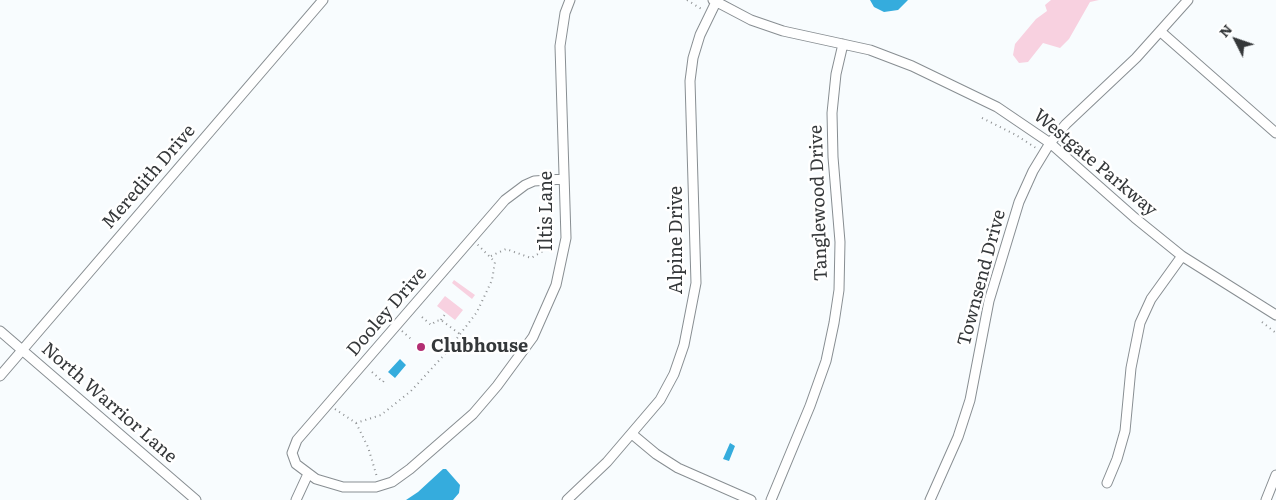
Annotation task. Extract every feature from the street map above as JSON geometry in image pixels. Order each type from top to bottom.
[{"type":"street","name":"Meredith Drive","points":[[0,376],[323,0]]},
{"type":"street","name":"Iltis Lane","points":[[308,474],[328,484],[351,488],[376,487],[392,482],[410,469],[473,414],[533,338],[556,285],[566,238],[560,46],[565,13],[570,0]]},
{"type":"street","name":"Townsend Drive","points":[[930,500],[958,437],[970,400],[989,301],[1002,253],[1019,202],[1043,155],[1050,143],[1066,124],[1161,32],[1188,0]]},
{"type":"street","name":"Westgate Parkway","points":[[715,1],[751,20],[783,31],[870,50],[997,106],[1050,143],[1135,218],[1182,256],[1276,315]]},
{"type":"street","name":"Alpine Drive","points":[[567,500],[607,462],[660,400],[674,374],[691,318],[696,283],[697,251],[690,81],[693,58],[700,34],[715,1]]},
{"type":"street","points":[[1161,32],[1276,133]]},
{"type":"street","name":"Tanglewood Drive","points":[[771,500],[810,406],[826,361],[834,323],[839,290],[840,242],[832,157],[832,113],[836,74],[843,44]]},
{"type":"street","name":"Dooley Drive","points":[[308,474],[293,458],[293,447],[297,440],[515,191],[534,182],[564,178]]},
{"type":"street","points":[[1107,483],[1118,459],[1125,430],[1131,368],[1140,323],[1151,299],[1182,256]]},
{"type":"street","name":"North Warrior Lane","points":[[0,331],[196,500]]},
{"type":"street","points":[[632,434],[656,454],[678,468],[751,500]]},
{"type":"street","points":[[296,500],[308,474]]},
{"type":"street","points":[[1266,500],[1276,477]]},
{"type":"path","points":[[982,118],[1025,141],[1043,155]]},
{"type":"path","points":[[356,423],[374,418],[395,406],[428,374],[461,335],[487,294],[494,268],[491,256],[476,243]]},
{"type":"path","points":[[491,256],[506,249],[531,258],[545,250],[557,250]]},
{"type":"path","points":[[441,320],[446,313]]},
{"type":"path","points":[[422,317],[431,325],[436,320],[441,320],[461,335]]},
{"type":"path","points":[[1262,322],[1276,333]]},
{"type":"path","points":[[396,326],[411,339]]},
{"type":"path","points":[[372,372],[383,382],[385,379]]},
{"type":"path","points":[[333,408],[356,423],[368,447],[378,479]]},
{"type":"shaded area","points":[[1051,0],[1099,0],[1090,2],[1069,39],[1060,48],[1043,43],[1028,62],[1019,63],[1013,55],[1015,44],[1036,19],[1047,11],[1045,5]]},
{"type":"shaded area","points":[[454,280],[475,295],[472,299],[452,283]]},
{"type":"shaded area","points":[[445,296],[463,310],[455,320],[437,306]]},
{"type":"water","points":[[870,0],[908,0],[898,10],[884,12],[874,7]]},
{"type":"water","points":[[400,359],[406,365],[395,378],[388,372]]},
{"type":"water","points":[[730,443],[735,446],[729,461],[723,459]]},
{"type":"water","points":[[443,469],[446,469],[460,485],[459,493],[453,500],[406,500],[418,492]]},
{"type":"place","name":"Clubhouse","points":[[421,347]]}]
